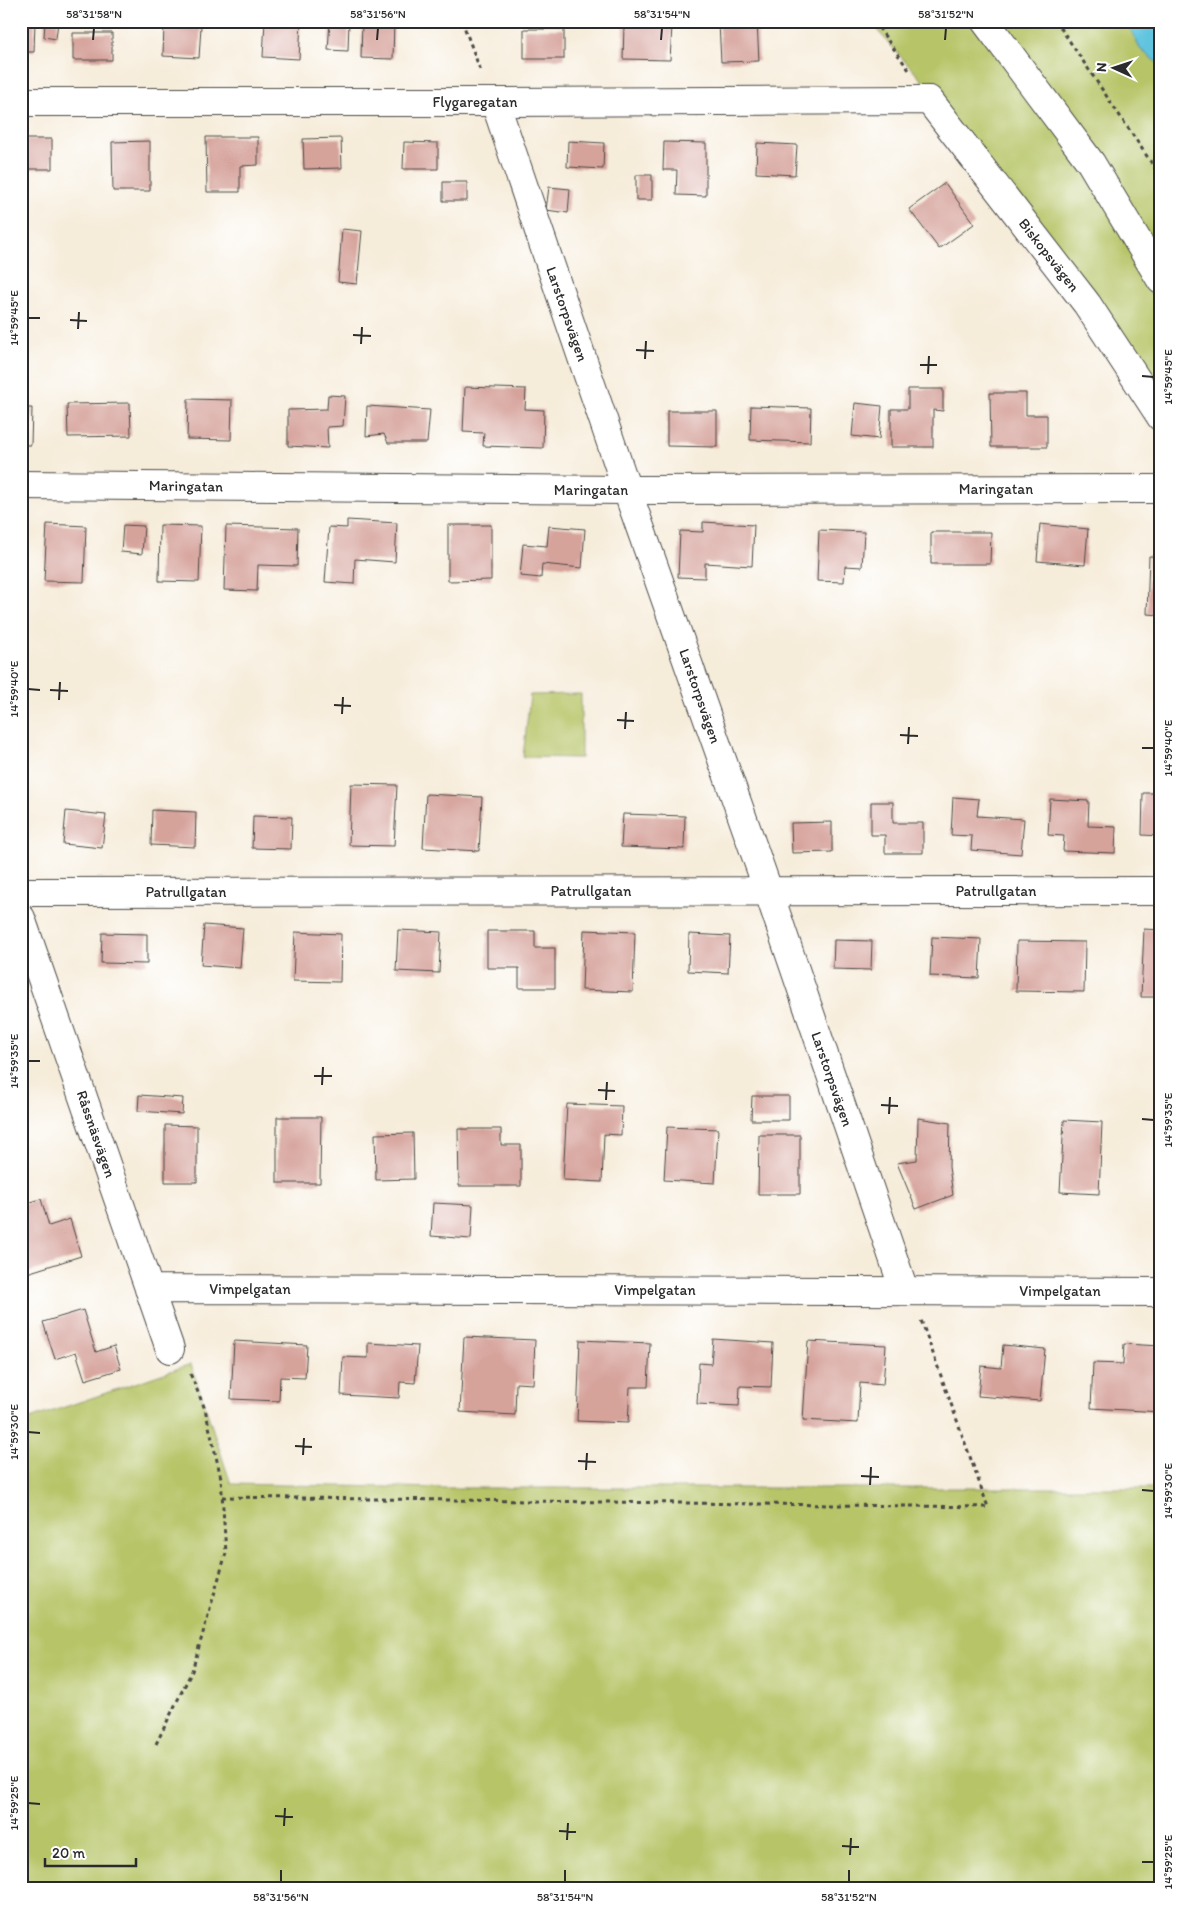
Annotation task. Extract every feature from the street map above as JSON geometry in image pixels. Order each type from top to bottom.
[{"type":"street","points":[[985,21],[1091,163],[1161,280]]},
{"type":"street","name":"Flygaregatan","points":[[21,102],[929,100]]},
{"type":"street","name":"Biskopsvägen","points":[[929,100],[1086,304],[1161,417]]},
{"type":"street","name":"Larstorpsvägen","points":[[495,102],[627,490],[768,890],[904,1290]]},
{"type":"street","name":"Maringatan","points":[[21,485],[627,490],[1161,489]]},
{"type":"street","name":"Patrullgatan","points":[[21,892],[1161,891]]},
{"type":"street","name":"Råssnäsvägen","points":[[21,918],[170,1349]]},
{"type":"street","name":"Vimpelgatan","points":[[149,1289],[1161,1292]]},
{"type":"path","points":[[462,21],[486,85],[495,102]]},
{"type":"path","points":[[874,21],[929,100]]},
{"type":"path","points":[[1056,21],[1161,177]]},
{"type":"path","points":[[222,1497],[988,1507],[923,1324],[904,1290]]},
{"type":"path","points":[[156,1744],[192,1671],[226,1553],[221,1478],[205,1408],[192,1374],[170,1349]]},
{"type":"green space","points":[[869,21],[1161,21],[1161,430],[1070,289],[927,86]]},
{"type":"green space","points":[[581,694],[581,758],[523,757],[530,695]]},
{"type":"green space","points":[[191,1364],[231,1484],[442,1488],[1161,1488],[1161,1889],[21,1889],[21,1422]]},
{"type":"water","points":[[1127,21],[1161,21],[1161,66],[1140,49]]},
{"type":"building","points":[[21,21],[35,21],[34,52],[21,52]]},
{"type":"building","points":[[45,21],[58,22],[56,39],[44,37]]},
{"type":"building","points":[[265,21],[301,21],[299,59],[263,57]]},
{"type":"building","points":[[330,21],[349,21],[348,51],[328,50]]},
{"type":"building","points":[[362,21],[394,21],[393,59],[361,58]]},
{"type":"building","points":[[757,22],[759,61],[721,62],[719,23]]},
{"type":"building","points":[[164,24],[201,26],[199,58],[163,56]]},
{"type":"building","points":[[624,25],[672,26],[670,60],[623,59]]},
{"type":"building","points":[[524,29],[564,29],[564,59],[524,59]]},
{"type":"building","points":[[73,33],[112,33],[112,60],[73,60]]},
{"type":"building","points":[[206,137],[258,137],[258,165],[240,166],[240,192],[207,192]]},
{"type":"building","points":[[341,138],[342,168],[304,169],[303,139]]},
{"type":"building","points":[[21,139],[52,139],[52,169],[21,169]]},
{"type":"building","points":[[150,141],[150,191],[113,191],[112,142]]},
{"type":"building","points":[[568,141],[604,143],[603,169],[567,167]]},
{"type":"building","points":[[404,142],[438,143],[438,169],[403,169]]},
{"type":"building","points":[[664,142],[706,143],[706,196],[676,195],[677,170],[663,170]]},
{"type":"building","points":[[757,143],[797,145],[795,175],[756,173]]},
{"type":"building","points":[[636,175],[652,175],[652,200],[636,200]]},
{"type":"building","points":[[443,182],[467,182],[467,201],[443,201]]},
{"type":"building","points":[[945,183],[974,224],[939,249],[909,209]]},
{"type":"building","points":[[549,187],[570,189],[568,213],[546,210]]},
{"type":"building","points":[[342,229],[362,231],[357,284],[338,282]]},
{"type":"building","points":[[465,387],[526,389],[525,409],[544,410],[543,448],[483,446],[484,433],[463,432]]},
{"type":"building","points":[[908,389],[943,389],[943,411],[933,410],[933,447],[891,447],[891,409],[908,409]]},
{"type":"building","points":[[990,393],[1026,393],[1026,415],[1047,415],[1047,447],[991,447]]},
{"type":"building","points":[[328,395],[345,396],[343,426],[327,427],[328,448],[288,446],[288,410],[327,409]]},
{"type":"building","points":[[188,399],[232,400],[231,440],[187,439]]},
{"type":"building","points":[[130,403],[131,436],[68,437],[67,404]]},
{"type":"building","points":[[855,403],[882,406],[879,439],[852,436]]},
{"type":"building","points":[[367,406],[430,410],[427,443],[388,443],[384,434],[366,436]]},
{"type":"building","points":[[751,406],[811,408],[810,442],[750,440]]},
{"type":"building","points":[[21,408],[32,408],[31,445],[21,445]]},
{"type":"building","points":[[667,411],[717,411],[717,447],[667,446]]},
{"type":"building","points":[[347,520],[397,523],[395,562],[355,559],[354,584],[325,582],[329,527],[347,528]]},
{"type":"building","points":[[703,522],[754,525],[752,566],[705,563],[705,578],[678,577],[680,531],[703,532]]},
{"type":"building","points":[[47,524],[86,526],[84,582],[44,581]]},
{"type":"building","points":[[1040,524],[1088,529],[1085,565],[1037,561]]},
{"type":"building","points":[[123,525],[144,526],[142,554],[121,552]]},
{"type":"building","points":[[160,525],[201,526],[199,582],[159,581]]},
{"type":"building","points":[[448,525],[491,525],[491,580],[448,581]]},
{"type":"building","points":[[226,526],[298,528],[297,566],[258,565],[257,591],[224,590]]},
{"type":"building","points":[[549,526],[585,529],[582,568],[542,564],[541,578],[520,576],[523,544],[547,546]]},
{"type":"building","points":[[819,530],[864,532],[862,567],[845,566],[844,582],[817,581]]},
{"type":"building","points":[[931,532],[991,532],[990,564],[931,564]]},
{"type":"building","points":[[1149,556],[1161,557],[1161,615],[1147,614]]},
{"type":"building","points":[[351,784],[397,785],[394,846],[349,845]]},
{"type":"building","points":[[1143,793],[1161,793],[1161,836],[1142,835]]},
{"type":"building","points":[[426,794],[482,797],[479,851],[423,848]]},
{"type":"building","points":[[953,797],[979,799],[977,816],[1024,819],[1021,854],[971,850],[972,836],[951,835]]},
{"type":"building","points":[[1050,799],[1089,801],[1088,826],[1116,827],[1115,853],[1063,851],[1064,836],[1048,835]]},
{"type":"building","points":[[871,802],[893,802],[893,823],[923,823],[923,853],[885,853],[885,835],[871,835]]},
{"type":"building","points":[[152,810],[196,812],[195,847],[151,845]]},
{"type":"building","points":[[66,811],[106,815],[102,848],[63,844]]},
{"type":"building","points":[[623,814],[685,816],[684,849],[621,847]]},
{"type":"building","points":[[253,816],[292,817],[291,849],[252,848]]},
{"type":"building","points":[[832,822],[832,852],[792,853],[791,823]]},
{"type":"building","points":[[204,925],[243,928],[240,968],[201,965]]},
{"type":"building","points":[[1144,929],[1161,930],[1161,997],[1141,997]]},
{"type":"building","points":[[398,930],[441,932],[439,973],[396,971]]},
{"type":"building","points":[[584,930],[635,932],[633,992],[582,990]]},
{"type":"building","points":[[487,931],[535,931],[535,948],[555,948],[555,988],[519,988],[519,968],[487,968]]},
{"type":"building","points":[[295,932],[341,934],[340,982],[293,981]]},
{"type":"building","points":[[102,933],[147,934],[147,964],[101,963]]},
{"type":"building","points":[[689,934],[730,936],[728,973],[688,971]]},
{"type":"building","points":[[932,937],[981,939],[979,978],[930,976]]},
{"type":"building","points":[[834,940],[872,941],[871,970],[833,969]]},
{"type":"building","points":[[1017,941],[1085,942],[1084,992],[1016,991]]},
{"type":"building","points":[[139,1095],[183,1098],[182,1114],[138,1111]]},
{"type":"building","points":[[752,1096],[789,1096],[789,1120],[751,1120]]},
{"type":"building","points":[[567,1104],[622,1106],[621,1135],[604,1134],[602,1182],[563,1180]]},
{"type":"building","points":[[277,1117],[321,1117],[320,1183],[277,1183]]},
{"type":"building","points":[[918,1118],[950,1123],[949,1167],[953,1195],[916,1209],[897,1163],[917,1160]]},
{"type":"building","points":[[1064,1120],[1102,1122],[1099,1194],[1060,1192]]},
{"type":"building","points":[[165,1125],[197,1126],[197,1182],[165,1182]]},
{"type":"building","points":[[667,1127],[718,1129],[715,1183],[664,1180]]},
{"type":"building","points":[[458,1129],[501,1129],[501,1145],[521,1145],[521,1186],[459,1186]]},
{"type":"building","points":[[413,1133],[414,1179],[376,1180],[375,1134]]},
{"type":"building","points":[[759,1135],[800,1135],[800,1194],[758,1194]]},
{"type":"building","points":[[41,1199],[49,1226],[70,1219],[81,1256],[21,1275],[21,1205]]},
{"type":"building","points":[[433,1203],[473,1205],[471,1239],[431,1236]]},
{"type":"building","points":[[83,1310],[96,1352],[114,1346],[121,1369],[85,1380],[76,1352],[55,1359],[43,1322]]},
{"type":"building","points":[[464,1337],[535,1340],[533,1384],[516,1383],[515,1415],[460,1412]]},
{"type":"building","points":[[713,1339],[773,1343],[771,1387],[740,1386],[739,1406],[697,1404],[699,1363],[711,1364]]},
{"type":"building","points":[[580,1340],[650,1343],[648,1387],[630,1387],[628,1423],[577,1421]]},
{"type":"building","points":[[234,1341],[307,1345],[305,1378],[280,1377],[279,1401],[231,1399]]},
{"type":"building","points":[[808,1341],[886,1345],[883,1385],[860,1383],[858,1423],[803,1420]]},
{"type":"building","points":[[368,1343],[418,1346],[415,1383],[400,1382],[399,1398],[341,1395],[343,1357],[368,1358]]},
{"type":"building","points":[[1124,1344],[1161,1346],[1161,1412],[1091,1408],[1093,1363],[1123,1364]]},
{"type":"building","points":[[1003,1345],[1045,1349],[1040,1401],[978,1396],[981,1366],[1001,1368]]}]
